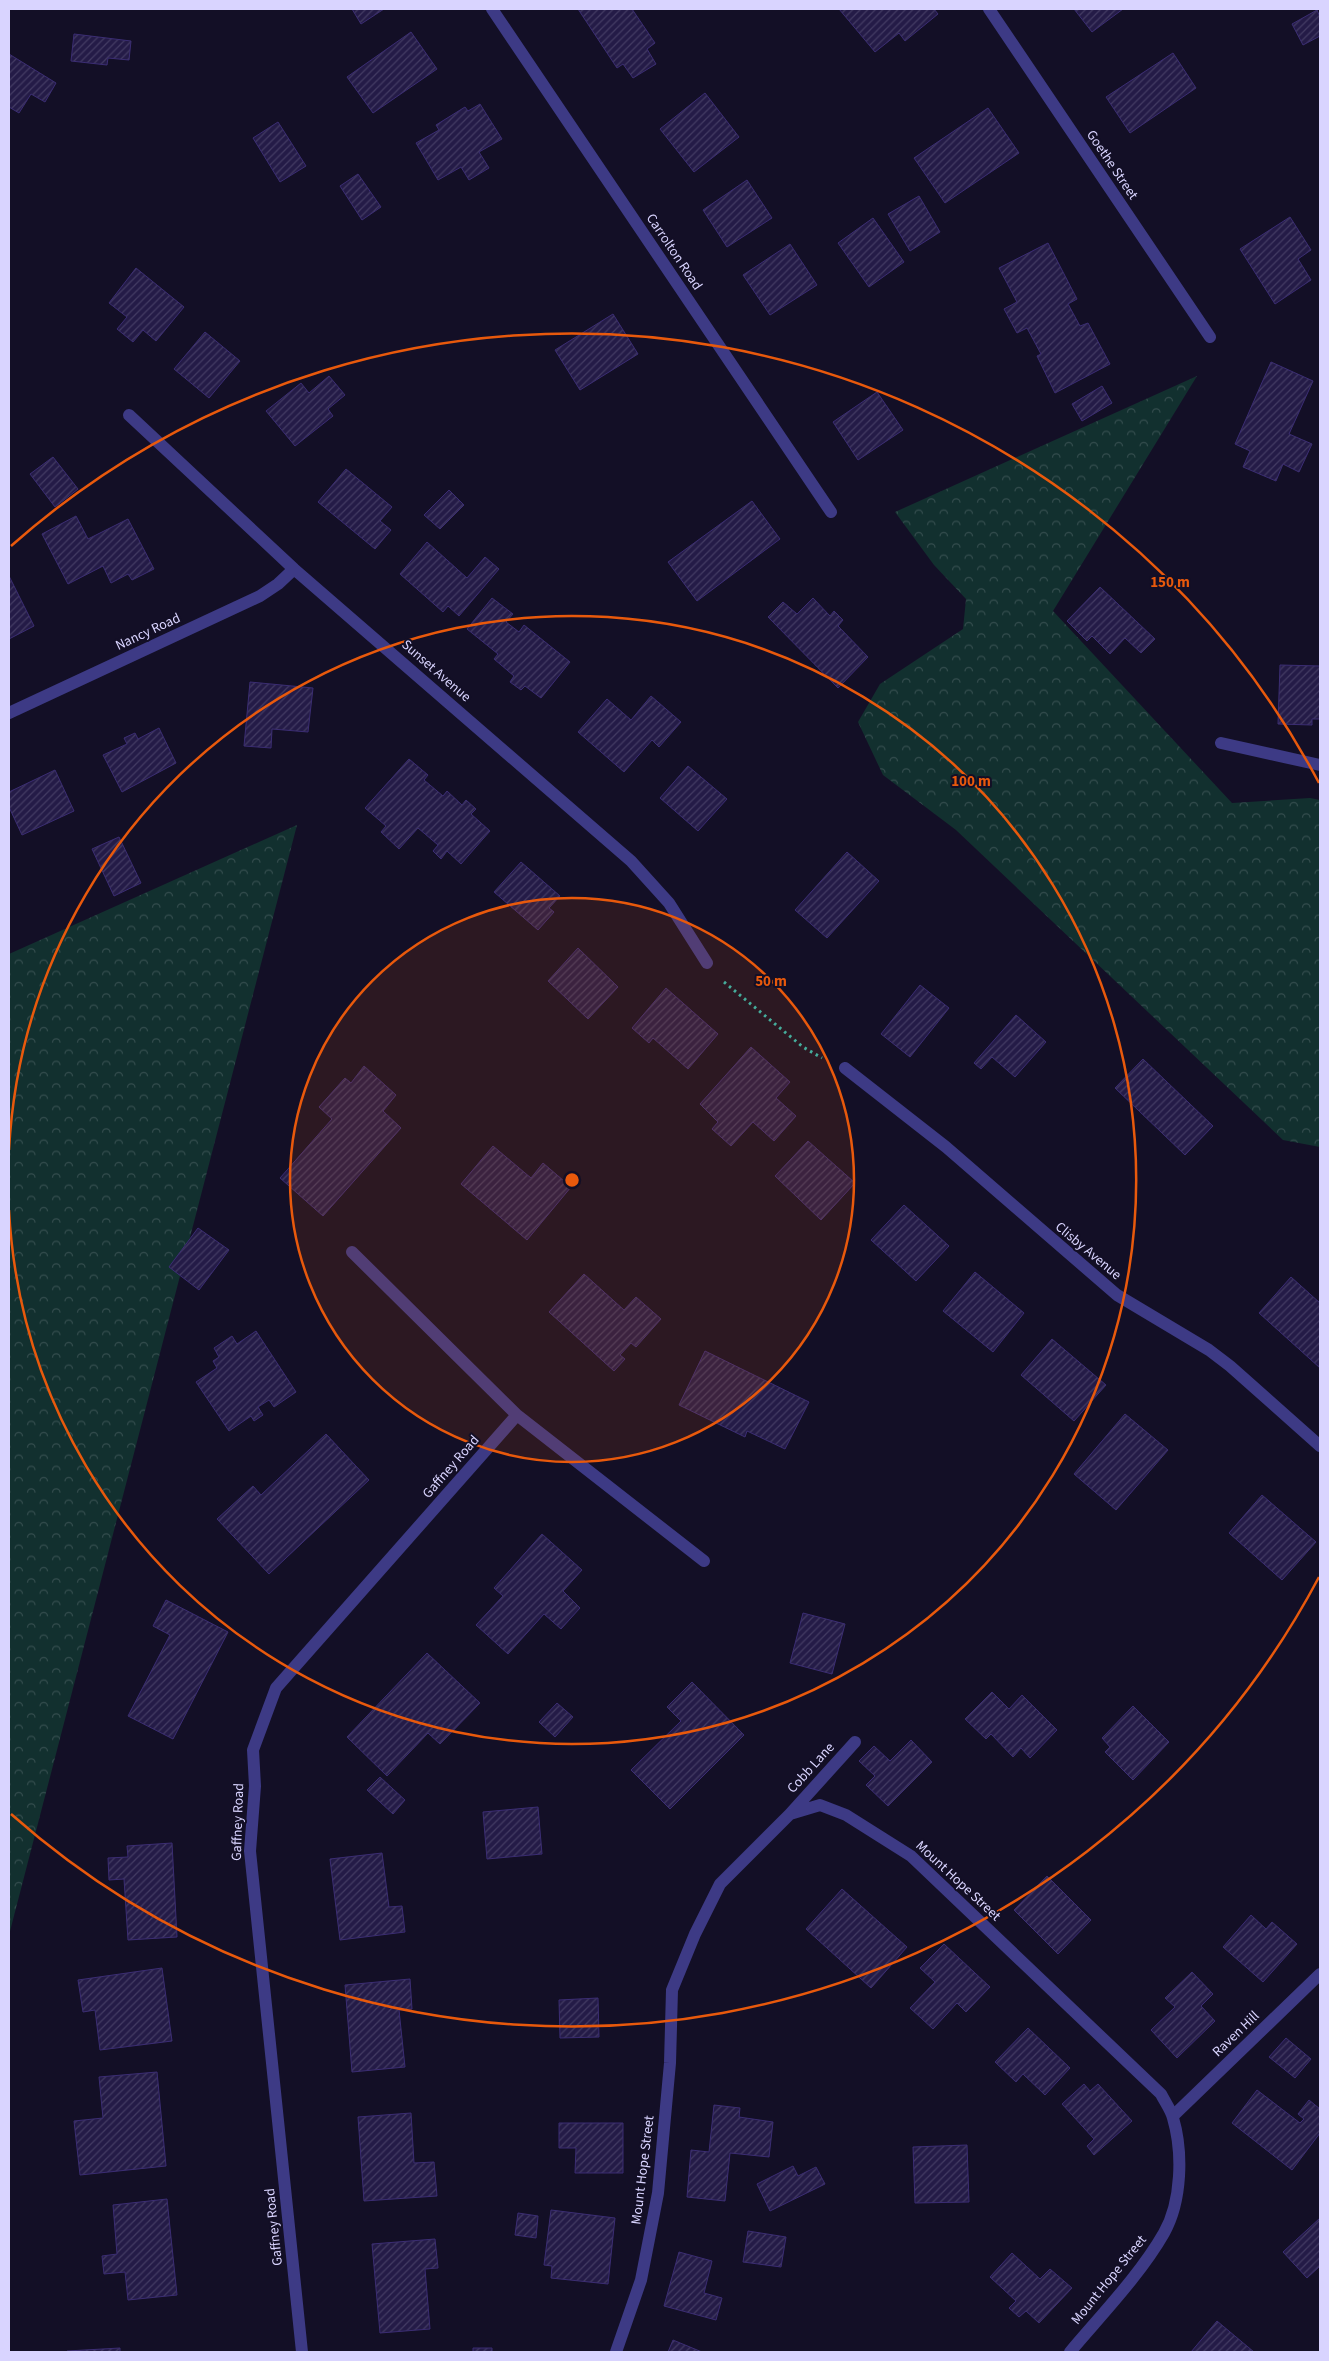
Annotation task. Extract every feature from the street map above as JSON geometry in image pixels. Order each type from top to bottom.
[{"type":"street","name":"Carrolton Road","points":[[492,9],[831,512]]},
{"type":"street","name":"Goethe Street","points":[[989,9],[1210,337]]},
{"type":"street","name":"Sunset Avenue","points":[[129,415],[294,569],[631,861],[669,903],[707,963]]},
{"type":"street","name":"Nancy Road","points":[[9,713],[260,596],[278,584],[294,569]]},
{"type":"street","points":[[1221,743],[1320,765]]},
{"type":"street","name":"Clisby Avenue","points":[[845,1068],[946,1147],[1117,1295],[1208,1350],[1230,1366],[1320,1446]]},
{"type":"street","points":[[352,1252],[517,1415],[704,1561]]},
{"type":"street","name":"Gaffney Road","points":[[302,2352],[250,1851],[256,1786],[253,1750],[276,1688],[517,1415]]},
{"type":"street","name":"Cobb Lane","points":[[790,1814],[854,1742]]},
{"type":"street","name":"Mount Hope Street","points":[[616,2352],[641,2280],[658,2193],[670,2063],[672,1990],[695,1934],[720,1884],[790,1814],[820,1805],[846,1815],[911,1856],[1161,2094],[1173,2116],[1180,2163],[1178,2185],[1166,2231],[1151,2254],[1070,2352]]},
{"type":"street","name":"Raven Hill","points":[[1173,2116],[1320,1974]]},
{"type":"path","points":[[707,963],[728,987],[803,1047],[845,1068]]},
{"type":"green space","points":[[1197,376],[1053,611],[1232,803],[1310,798],[1320,800],[1320,1147],[1283,1140],[956,830],[883,775],[858,722],[880,684],[963,629],[966,599],[934,565],[895,512]]},
{"type":"green space","points":[[297,825],[9,1935],[9,954]]},
{"type":"building","points":[[352,9],[384,9],[361,24]]},
{"type":"building","points":[[578,9],[632,9],[655,43],[647,49],[656,64],[633,78],[623,64],[617,68]]},
{"type":"building","points":[[839,9],[934,9],[938,14],[905,41],[899,33],[875,52]]},
{"type":"building","points":[[1074,9],[1123,9],[1092,32]]},
{"type":"building","points":[[1317,10],[1320,17],[1320,36],[1303,45],[1292,24]]},
{"type":"building","points":[[411,32],[437,69],[373,113],[347,77]]},
{"type":"building","points":[[74,34],[131,41],[129,60],[108,58],[107,65],[71,61]]},
{"type":"building","points":[[1173,53],[1196,88],[1130,133],[1106,97]]},
{"type":"building","points":[[9,54],[56,83],[45,102],[31,94],[19,113],[9,107]]},
{"type":"building","points":[[705,93],[739,137],[694,172],[660,129]]},
{"type":"building","points":[[480,104],[502,139],[479,152],[489,168],[469,180],[461,167],[438,180],[416,143],[439,130],[436,125],[465,107],[468,111]]},
{"type":"building","points":[[988,108],[1019,153],[945,203],[914,158]]},
{"type":"building","points":[[278,122],[306,166],[280,182],[253,138]]},
{"type":"building","points":[[358,174],[381,207],[362,220],[340,186]]},
{"type":"building","points":[[747,180],[772,218],[727,247],[703,210]]},
{"type":"building","points":[[919,196],[940,232],[910,251],[888,214]]},
{"type":"building","points":[[1290,217],[1311,250],[1298,259],[1311,280],[1275,304],[1240,249]]},
{"type":"building","points":[[873,218],[904,262],[869,287],[838,243]]},
{"type":"building","points":[[1048,243],[1077,299],[1068,304],[1080,326],[1088,323],[1110,364],[1055,393],[1037,356],[1041,354],[1027,328],[1017,333],[1004,309],[1017,302],[999,268]]},
{"type":"building","points":[[790,244],[817,285],[770,315],[743,275]]},
{"type":"building","points":[[136,268],[184,307],[156,341],[143,330],[133,342],[117,329],[127,317],[109,303]]},
{"type":"building","points":[[613,314],[638,354],[580,390],[555,350]]},
{"type":"building","points":[[205,332],[240,361],[209,398],[174,369]]},
{"type":"building","points":[[1271,362],[1313,381],[1289,434],[1312,444],[1299,472],[1283,464],[1276,481],[1243,467],[1250,451],[1235,444]]},
{"type":"building","points":[[329,376],[345,395],[328,409],[333,416],[295,446],[266,411],[301,383],[309,393]]},
{"type":"building","points":[[1102,386],[1112,403],[1082,421],[1072,404]]},
{"type":"building","points":[[877,392],[903,430],[858,460],[833,422]]},
{"type":"building","points":[[53,457],[78,489],[55,507],[30,474]]},
{"type":"building","points":[[346,469],[392,507],[380,521],[391,530],[375,549],[318,502]]},
{"type":"building","points":[[449,490],[464,505],[440,529],[424,515]]},
{"type":"building","points":[[752,501],[780,539],[697,601],[668,562]]},
{"type":"building","points":[[76,516],[88,539],[128,519],[154,569],[132,580],[128,574],[111,583],[103,566],[68,584],[42,534]]},
{"type":"building","points":[[427,542],[467,578],[485,557],[499,569],[459,616],[448,606],[443,612],[400,574]]},
{"type":"building","points":[[9,576],[34,626],[9,639]]},
{"type":"building","points":[[1100,587],[1155,639],[1141,653],[1125,638],[1110,654],[1092,636],[1087,641],[1067,621]]},
{"type":"building","points":[[492,598],[513,614],[506,622],[519,632],[524,625],[570,662],[541,698],[525,686],[521,690],[510,682],[514,676],[494,659],[498,654],[467,629]]},
{"type":"building","points":[[813,598],[830,616],[834,611],[843,620],[838,626],[868,657],[838,688],[768,617],[783,602],[797,614]]},
{"type":"building","points":[[1280,665],[1320,666],[1320,719],[1312,719],[1312,725],[1278,724]]},
{"type":"building","points":[[250,682],[313,688],[308,732],[272,729],[271,748],[244,746]]},
{"type":"building","points":[[651,696],[681,722],[659,747],[652,740],[624,772],[578,732],[607,699],[631,720]]},
{"type":"building","points":[[159,728],[176,763],[122,792],[103,755],[127,744],[124,738],[135,733],[138,739]]},
{"type":"building","points":[[409,759],[428,775],[424,780],[443,796],[447,791],[462,805],[466,800],[476,809],[471,814],[490,831],[461,864],[447,851],[441,859],[433,851],[438,845],[418,828],[399,849],[381,832],[386,826],[365,808]]},
{"type":"building","points":[[688,766],[727,799],[698,831],[660,798]]},
{"type":"building","points":[[55,770],[74,811],[22,835],[9,807],[9,792]]},
{"type":"building","points":[[119,837],[141,883],[114,896],[92,849]]},
{"type":"building","points":[[847,852],[879,881],[827,938],[795,910]]},
{"type":"building","points":[[521,862],[560,896],[549,908],[554,912],[538,930],[494,892]]},
{"type":"building","points":[[578,948],[618,987],[588,1019],[548,981]]},
{"type":"building","points":[[920,985],[949,1008],[910,1057],[881,1034]]},
{"type":"building","points":[[666,988],[718,1034],[688,1069],[653,1038],[649,1043],[632,1028]]},
{"type":"building","points":[[1016,1015],[1046,1042],[1015,1077],[992,1057],[981,1069],[974,1063]]},
{"type":"building","points":[[751,1047],[790,1082],[776,1098],[796,1116],[774,1141],[753,1122],[731,1146],[712,1129],[718,1122],[700,1104]]},
{"type":"building","points":[[1143,1059],[1213,1126],[1185,1155],[1115,1088]]},
{"type":"building","points":[[364,1066],[396,1095],[383,1111],[401,1128],[323,1216],[280,1178],[332,1119],[319,1107],[345,1078],[351,1083]]},
{"type":"building","points":[[808,1141],[855,1183],[821,1220],[775,1176]]},
{"type":"building","points":[[493,1146],[531,1178],[543,1163],[571,1187],[527,1240],[461,1184]]},
{"type":"building","points":[[904,1205],[949,1246],[916,1281],[871,1240]]},
{"type":"building","points":[[198,1228],[229,1250],[199,1290],[169,1267]]},
{"type":"building","points":[[975,1272],[1024,1313],[993,1352],[943,1311]]},
{"type":"building","points":[[584,1274],[624,1310],[636,1297],[661,1319],[636,1347],[631,1343],[620,1355],[625,1359],[614,1371],[549,1312]]},
{"type":"building","points":[[1291,1277],[1320,1303],[1320,1368],[1259,1313]]},
{"type":"building","points":[[256,1331],[296,1392],[274,1407],[269,1400],[258,1407],[263,1415],[254,1421],[251,1416],[229,1431],[196,1382],[217,1368],[213,1361],[219,1357],[214,1348],[232,1336],[237,1344]]},
{"type":"building","points":[[1052,1339],[1106,1385],[1074,1421],[1021,1375]]},
{"type":"building","points":[[705,1351],[809,1402],[785,1449],[747,1431],[745,1437],[679,1405]]},
{"type":"building","points":[[1125,1414],[1168,1450],[1116,1510],[1074,1474]]},
{"type":"building","points":[[326,1434],[369,1480],[269,1574],[217,1519],[253,1486],[261,1495]]},
{"type":"building","points":[[1262,1495],[1316,1542],[1282,1580],[1229,1533]]},
{"type":"building","points":[[542,1534],[582,1570],[563,1591],[580,1608],[561,1629],[544,1614],[508,1654],[476,1625],[503,1596],[494,1588]]},
{"type":"building","points":[[166,1600],[228,1632],[173,1739],[128,1716],[170,1635],[153,1626]]},
{"type":"building","points":[[803,1613],[845,1624],[832,1674],[790,1663]]},
{"type":"building","points":[[427,1653],[480,1703],[440,1744],[428,1733],[387,1776],[347,1737]]},
{"type":"building","points":[[692,1682],[744,1735],[670,1809],[631,1770],[681,1721],[667,1707]]},
{"type":"building","points":[[992,1692],[1009,1709],[1022,1695],[1057,1730],[1030,1758],[1021,1748],[1013,1757],[991,1734],[986,1739],[965,1719]]},
{"type":"building","points":[[557,1703],[573,1717],[555,1737],[539,1722]]},
{"type":"building","points":[[1133,1706],[1169,1742],[1133,1780],[1105,1752],[1110,1747],[1102,1738]]},
{"type":"building","points":[[911,1740],[932,1762],[888,1806],[866,1785],[875,1776],[859,1761],[874,1746],[890,1761]]},
{"type":"building","points":[[380,1777],[405,1800],[393,1814],[367,1790]]},
{"type":"building","points":[[538,1807],[542,1854],[487,1859],[483,1812]]},
{"type":"building","points":[[172,1843],[177,1937],[128,1940],[124,1879],[109,1880],[108,1858],[128,1857],[127,1846]]},
{"type":"building","points":[[382,1853],[389,1907],[402,1906],[405,1932],[340,1940],[330,1859]]},
{"type":"building","points":[[1047,1876],[1091,1920],[1058,1954],[1014,1910]]},
{"type":"building","points":[[842,1889],[907,1947],[871,1988],[806,1929]]},
{"type":"building","points":[[1251,1915],[1266,1929],[1272,1922],[1297,1944],[1263,1982],[1223,1947]]},
{"type":"building","points":[[944,1944],[990,1987],[966,2012],[957,2003],[933,2029],[910,2008],[935,1982],[920,1968]]},
{"type":"building","points":[[162,1968],[172,2041],[100,2050],[95,2010],[83,2012],[78,1980]]},
{"type":"building","points":[[1192,1972],[1213,1994],[1201,2006],[1215,2021],[1177,2058],[1151,2030],[1175,2007],[1165,1998]]},
{"type":"building","points":[[410,1979],[412,2009],[399,2010],[405,2067],[352,2072],[345,1985]]},
{"type":"building","points":[[598,1998],[599,2037],[560,2038],[559,2000]]},
{"type":"building","points":[[1028,2028],[1070,2068],[1045,2095],[1023,2074],[1016,2082],[995,2062]]},
{"type":"building","points":[[1286,2038],[1311,2059],[1295,2078],[1269,2057]]},
{"type":"building","points":[[157,2072],[166,2166],[80,2175],[74,2121],[103,2118],[99,2077]]},
{"type":"building","points":[[1084,2084],[1090,2091],[1098,2084],[1132,2121],[1094,2155],[1087,2146],[1094,2139],[1062,2104]]},
{"type":"building","points":[[1257,2090],[1300,2123],[1304,2119],[1298,2114],[1309,2100],[1320,2109],[1320,2133],[1292,2170],[1232,2123]]},
{"type":"building","points":[[714,2105],[740,2108],[739,2117],[773,2122],[769,2157],[730,2153],[725,2201],[687,2197],[691,2150],[709,2152]]},
{"type":"building","points":[[411,2113],[414,2163],[434,2162],[437,2196],[364,2201],[358,2117]]},
{"type":"building","points":[[559,2123],[623,2123],[623,2173],[575,2173],[576,2148],[559,2148]]},
{"type":"building","points":[[967,2145],[969,2202],[915,2203],[913,2147]]},
{"type":"building","points":[[793,2166],[798,2176],[816,2167],[825,2184],[770,2211],[757,2184]]},
{"type":"building","points":[[167,2199],[177,2295],[128,2300],[125,2272],[104,2274],[102,2256],[117,2254],[113,2205]]},
{"type":"building","points":[[551,2210],[615,2218],[608,2284],[551,2278],[552,2266],[544,2265]]},
{"type":"building","points":[[518,2213],[538,2216],[536,2238],[515,2235]]},
{"type":"building","points":[[1320,2218],[1320,2266],[1307,2278],[1283,2252]]},
{"type":"building","points":[[748,2231],[786,2237],[781,2267],[743,2262]]},
{"type":"building","points":[[435,2239],[438,2268],[425,2269],[430,2329],[380,2333],[372,2244]]},
{"type":"building","points":[[679,2252],[712,2261],[704,2293],[722,2298],[716,2320],[664,2306]]},
{"type":"building","points":[[1012,2253],[1040,2279],[1050,2269],[1072,2288],[1039,2323],[1026,2311],[1019,2317],[1009,2308],[1016,2301],[990,2277]]},
{"type":"building","points":[[1217,2321],[1254,2352],[1191,2352]]},
{"type":"building","points":[[673,2340],[702,2352],[668,2352]]},
{"type":"building","points":[[120,2348],[120,2352],[67,2351]]},
{"type":"building","points":[[473,2348],[492,2348],[492,2352],[473,2352]]}]
